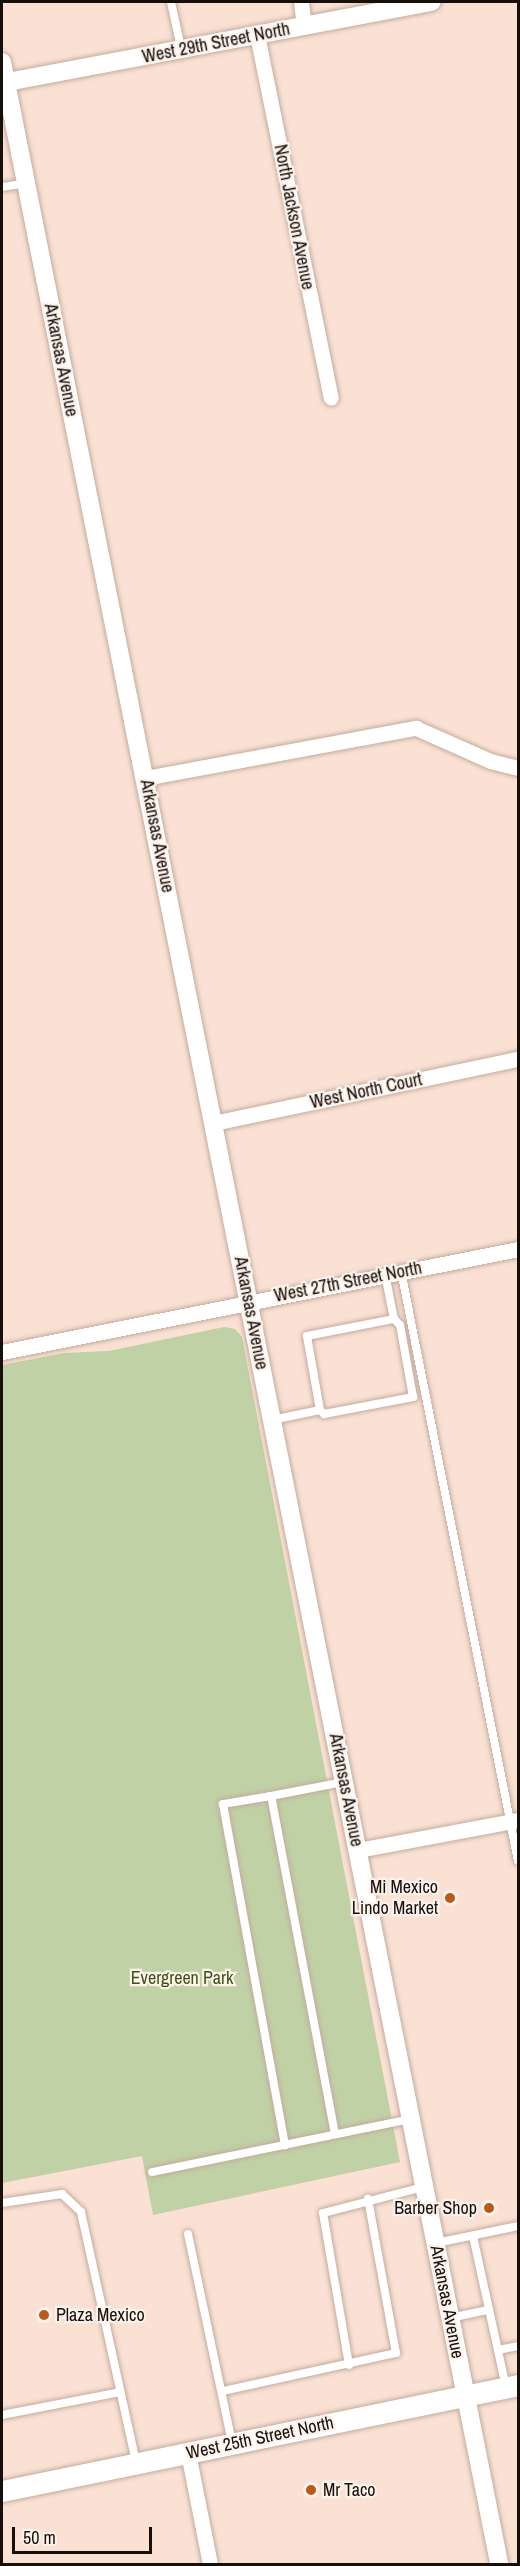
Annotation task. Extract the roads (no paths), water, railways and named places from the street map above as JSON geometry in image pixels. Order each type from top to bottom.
[{"type":"main road","name":"West 25th Street North","points":[[2,2491],[512,2386]]},
{"type":"street","points":[[301,2],[304,26]]},
{"type":"street","name":"West 29th Street North","points":[[4,82],[431,2]]},
{"type":"street","name":"North Jackson Avenue","points":[[257,35],[330,398]]},
{"type":"street","name":"Arkansas Avenue","points":[[2,62],[8,129],[26,183],[499,2565]]},
{"type":"street","points":[[145,778],[416,728],[490,761],[519,768]]},
{"type":"street","name":"West North Court","points":[[213,1123],[519,1059]]},
{"type":"street","name":"West 27th Street North","points":[[2,1352],[519,1249]]},
{"type":"street","points":[[358,1850],[514,1821]]},
{"type":"street","points":[[188,2453],[210,2565]]},
{"type":"lane","points":[[171,2],[181,50]]},
{"type":"lane","points":[[2,187],[26,183]]},
{"type":"lane","points":[[401,1271],[514,1821],[519,1861]]},
{"type":"lane","points":[[385,1274],[394,1319],[400,1325],[413,1397],[324,1414],[320,1410],[307,1336],[394,1319]]},
{"type":"lane","points":[[272,1420],[320,1410]]},
{"type":"lane","points":[[285,2145],[223,1804],[345,1782]]},
{"type":"lane","points":[[271,1796],[335,2134]]},
{"type":"lane","points":[[152,2172],[411,2119]]},
{"type":"lane","points":[[349,2366],[323,2212],[368,2199],[425,2187]]},
{"type":"lane","points":[[2,2203],[62,2194],[81,2212],[136,2463]]},
{"type":"lane","points":[[223,2391],[390,2357],[398,2345],[368,2199]]},
{"type":"lane","points":[[435,2243],[519,2226]]},
{"type":"lane","points":[[188,2234],[223,2391],[232,2444]]},
{"type":"lane","points":[[473,2236],[498,2350],[512,2386]]},
{"type":"lane","points":[[450,2318],[489,2310]]},
{"type":"lane","points":[[498,2350],[519,2346]]},
{"type":"lane","points":[[2,2415],[120,2392]]},
{"type":"place","name":"Mi Mexico Lindo Market","points":[[450,1898]]},
{"type":"place","name":"Barber Shop","points":[[489,2208]]},
{"type":"place","name":"Plaza Mexico","points":[[44,2315]]},
{"type":"place","name":"Mr Taco","points":[[311,2490]]},
{"type":"park label","name":"Evergreen Park","points":[[182,1978]]}]
